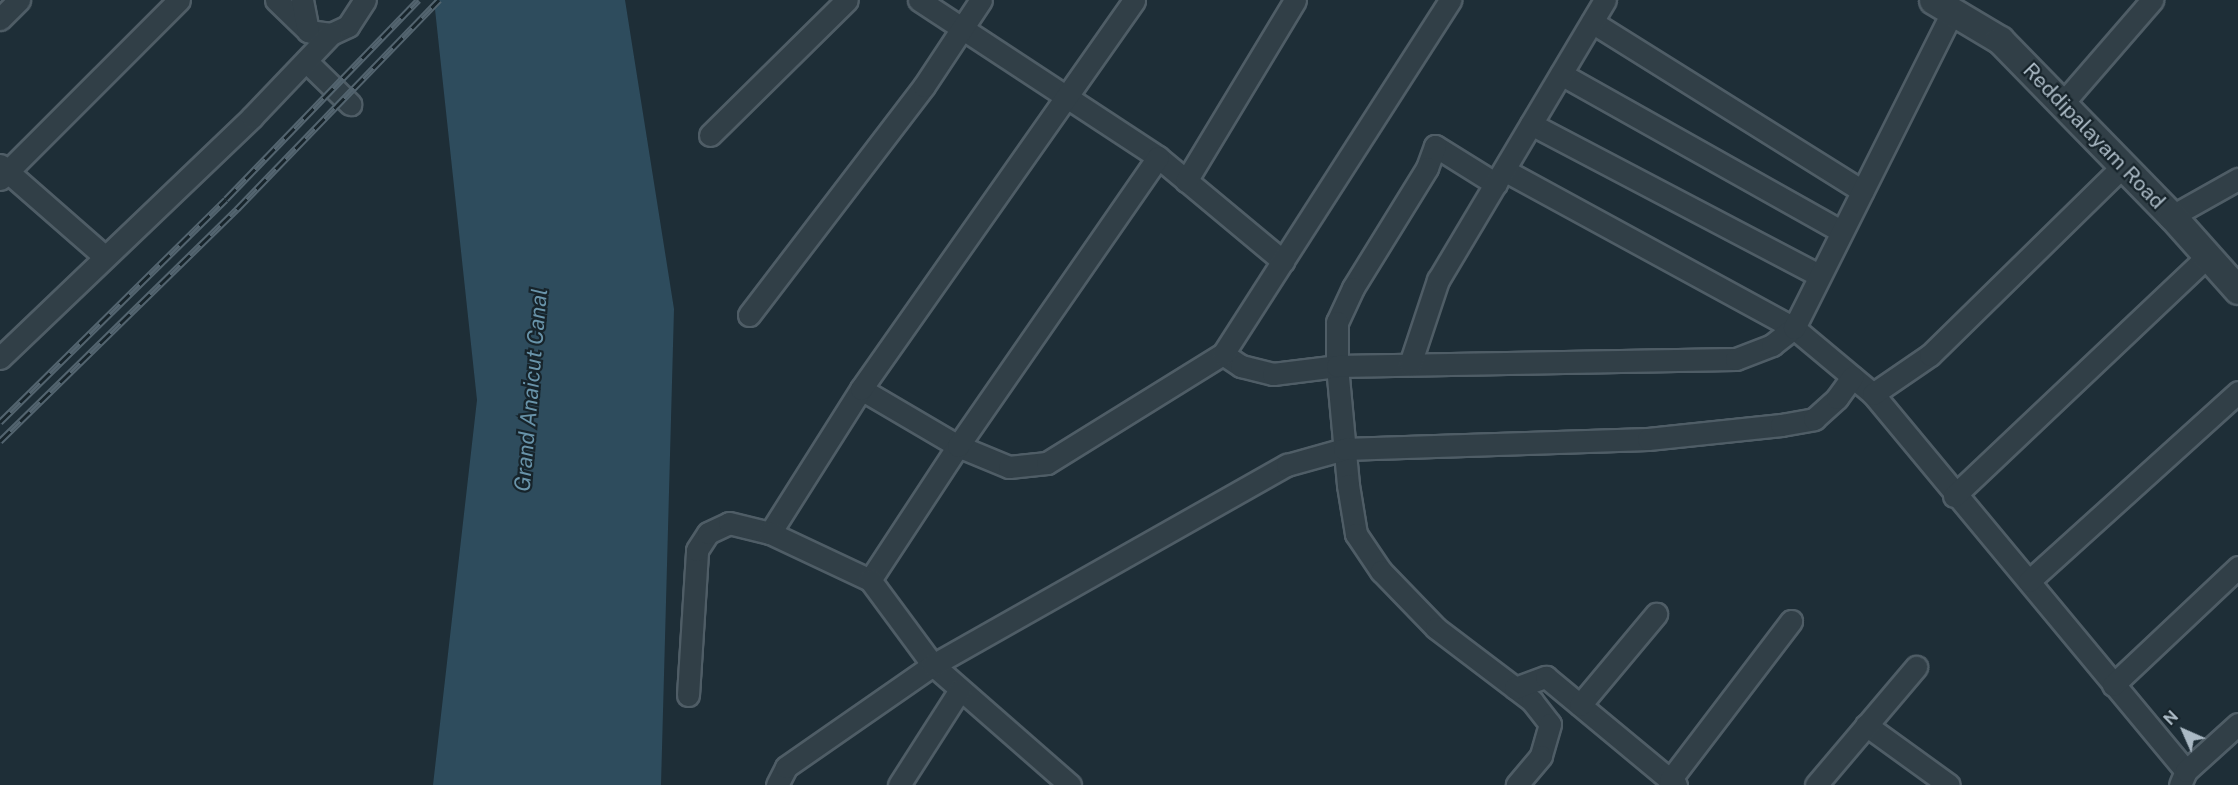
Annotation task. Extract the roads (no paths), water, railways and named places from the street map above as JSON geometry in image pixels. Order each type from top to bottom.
[{"type":"street","points":[[0,19],[19,0]]},
{"type":"street","points":[[104,256],[3,172],[179,0]]},
{"type":"street","points":[[276,0],[308,31],[331,34]]},
{"type":"street","points":[[302,0],[308,31]]},
{"type":"street","points":[[0,358],[306,61],[331,34],[348,26],[365,0]]},
{"type":"street","points":[[710,135],[847,0]]},
{"type":"street","points":[[919,0],[1158,157],[1283,261]]},
{"type":"street","points":[[749,315],[924,86],[981,0]]},
{"type":"street","points":[[770,533],[861,389],[1068,100],[1134,0]]},
{"type":"street","points":[[1186,181],[1295,0]]},
{"type":"street","points":[[861,389],[958,446],[1009,467],[1047,463],[1223,354],[1450,0]]},
{"type":"street","points":[[1410,364],[1438,280],[1605,0]]},
{"type":"street","points":[[2062,104],[2152,0]]},
{"type":"street","points":[[1223,354],[1241,366],[1273,374],[1337,366],[1736,359],[1772,345],[1794,328],[1817,274],[1862,191],[1943,5]]},
{"type":"street","name":"Reddipalayam Road","points":[[1943,5],[2000,40],[2172,216],[2238,290]]},
{"type":"street","points":[[1592,22],[1862,191]]},
{"type":"street","points":[[306,61],[350,104]]},
{"type":"street","points":[[1561,74],[1841,231]]},
{"type":"street","points":[[1531,124],[1817,274]]},
{"type":"street","points":[[1517,785],[1541,756],[1550,724],[1532,701],[1436,628],[1381,571],[1356,534],[1344,449],[1337,366],[1337,322],[1353,288],[1426,168],[1435,146],[1794,328],[1873,394],[1954,496],[2029,581],[2113,685],[2183,778],[2238,724]]},
{"type":"street","points":[[870,580],[958,446],[1158,157]]},
{"type":"street","points":[[1873,394],[1930,355],[2123,166]]},
{"type":"street","points":[[2172,216],[2238,179]]},
{"type":"street","points":[[1954,496],[2208,256]]},
{"type":"street","points":[[777,785],[786,767],[933,665],[1287,465],[1344,449],[1648,439],[1781,425],[1814,419],[1837,398],[1852,377]]},
{"type":"street","points":[[2029,581],[2238,392]]},
{"type":"street","points":[[688,695],[697,550],[708,533],[729,524],[770,533],[870,580],[933,665],[959,691],[1070,785]]},
{"type":"street","points":[[2113,685],[2238,567]]},
{"type":"street","points":[[1580,705],[1656,614]]},
{"type":"street","points":[[1515,688],[1546,677],[1673,782],[1791,621]]},
{"type":"street","points":[[1816,785],[1916,667]]},
{"type":"street","points":[[899,785],[959,691]]},
{"type":"street","points":[[1866,725],[1949,785]]},
{"type":"water","name":"Grand Anaicut Canal","points":[[434,0],[625,0],[674,309],[661,785],[433,785],[477,400]]},
{"type":"railway","points":[[0,422],[226,199],[418,0]]},
{"type":"railway","points":[[0,441],[237,209],[439,0]]}]
